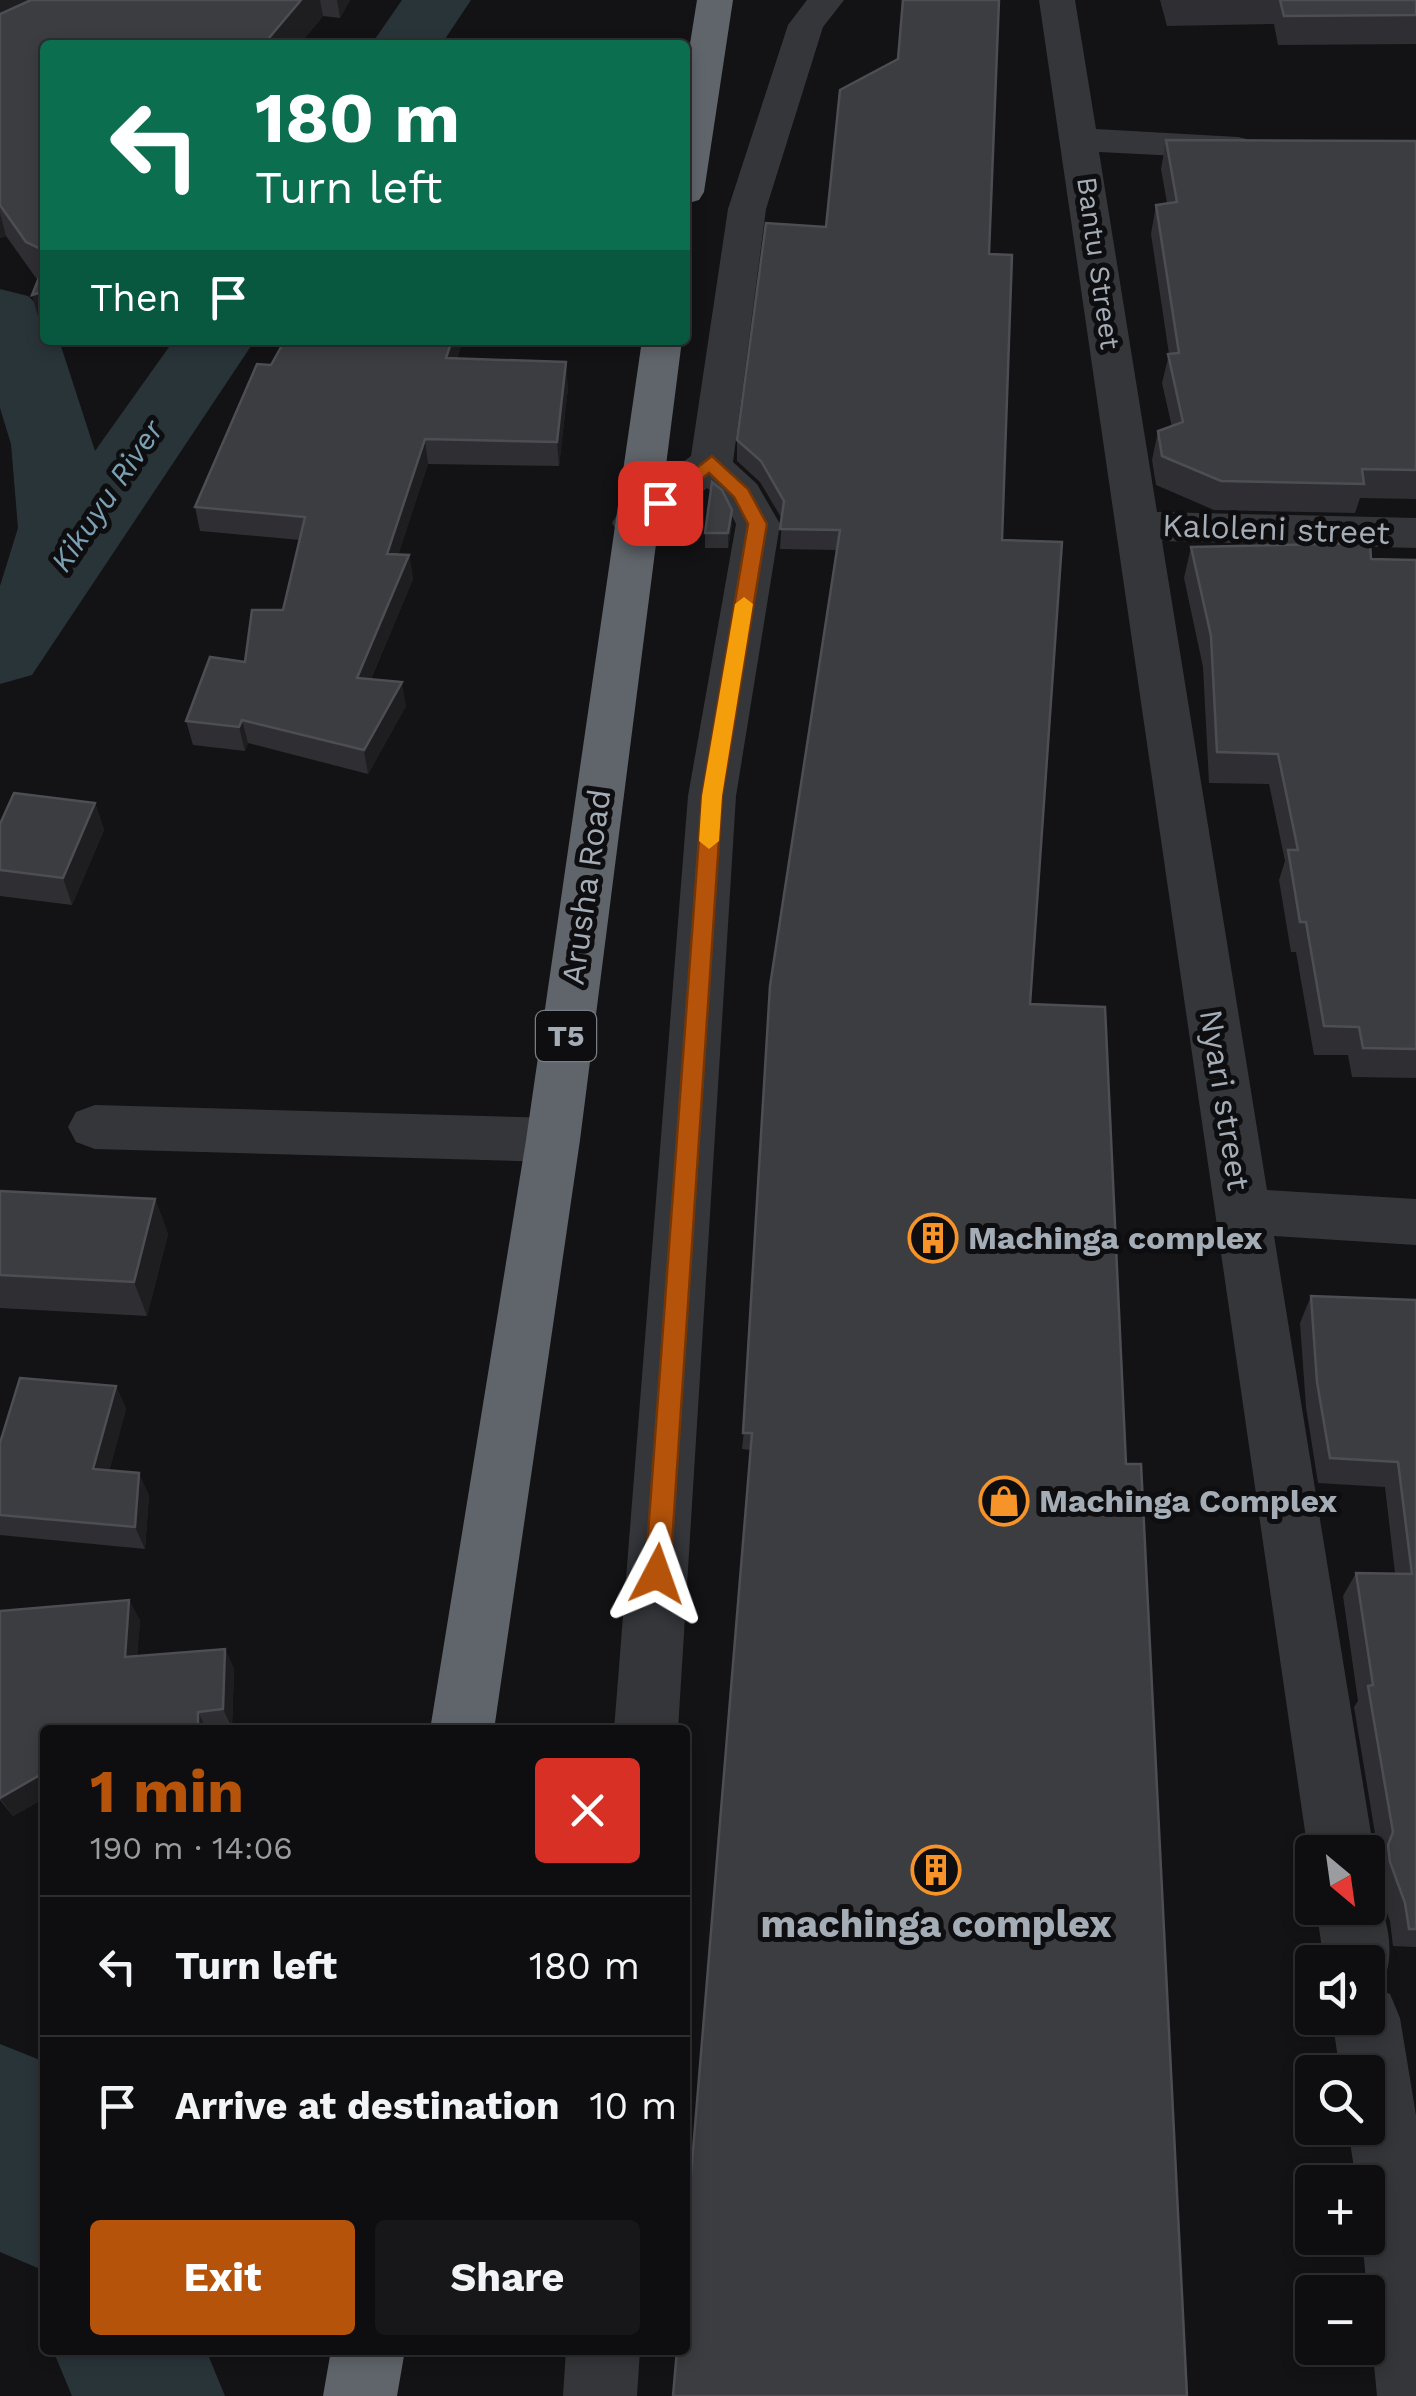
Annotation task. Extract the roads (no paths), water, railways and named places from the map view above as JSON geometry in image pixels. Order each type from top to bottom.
[{"type":"highway","points":[[690,160],[715,0]]},
{"type":"highway","name":"Arusha Road","points":[[463,1725],[553,1140],[661,345]]},
{"type":"highway","points":[[360,2396],[367,2355]]},
{"type":"street","points":[[646,1725],[712,796],[758,524],[742,494],[720,478],[712,462],[748,209],[806,25],[826,0]]},
{"type":"street","name":"Bantu Street","points":[[1057,0],[1137,526]]},
{"type":"street","points":[[1081,140],[1278,150]]},
{"type":"street","points":[[634,523],[712,462]]},
{"type":"street","name":"Kaloleni street","points":[[1137,526],[1416,533]]},
{"type":"street","name":"Nyari street","points":[[1137,526],[1338,1835]]},
{"type":"street","points":[[95,1127],[553,1140]]},
{"type":"street","points":[[1242,1211],[1416,1222]]},
{"type":"street","points":[[1370,2035],[1405,2200],[1414,2396]]},
{"type":"street","points":[[600,2396],[603,2355]]},
{"type":"waterway","name":"Kikuyu River","points":[[409,40],[437,0]]},
{"type":"waterway","points":[[0,313],[14,325],[53,444],[61,528],[47,584]]},
{"type":"waterway","name":"Kikuyu River","points":[[47,584],[212,345]]},
{"type":"waterway","name":"Kikuyu River","points":[[0,653],[47,584]]},
{"type":"waterway","name":"Kikuyu River","points":[[0,2112],[40,2191]]},
{"type":"waterway","name":"Kikuyu River","points":[[128,2355],[152,2396]]},
{"type":"place","name":"Machinga complex","points":[[933,1238]]},
{"type":"place","name":"Machinga Complex","points":[[1004,1501]]},
{"type":"place","name":"machinga complex","points":[[936,1870]]}]
